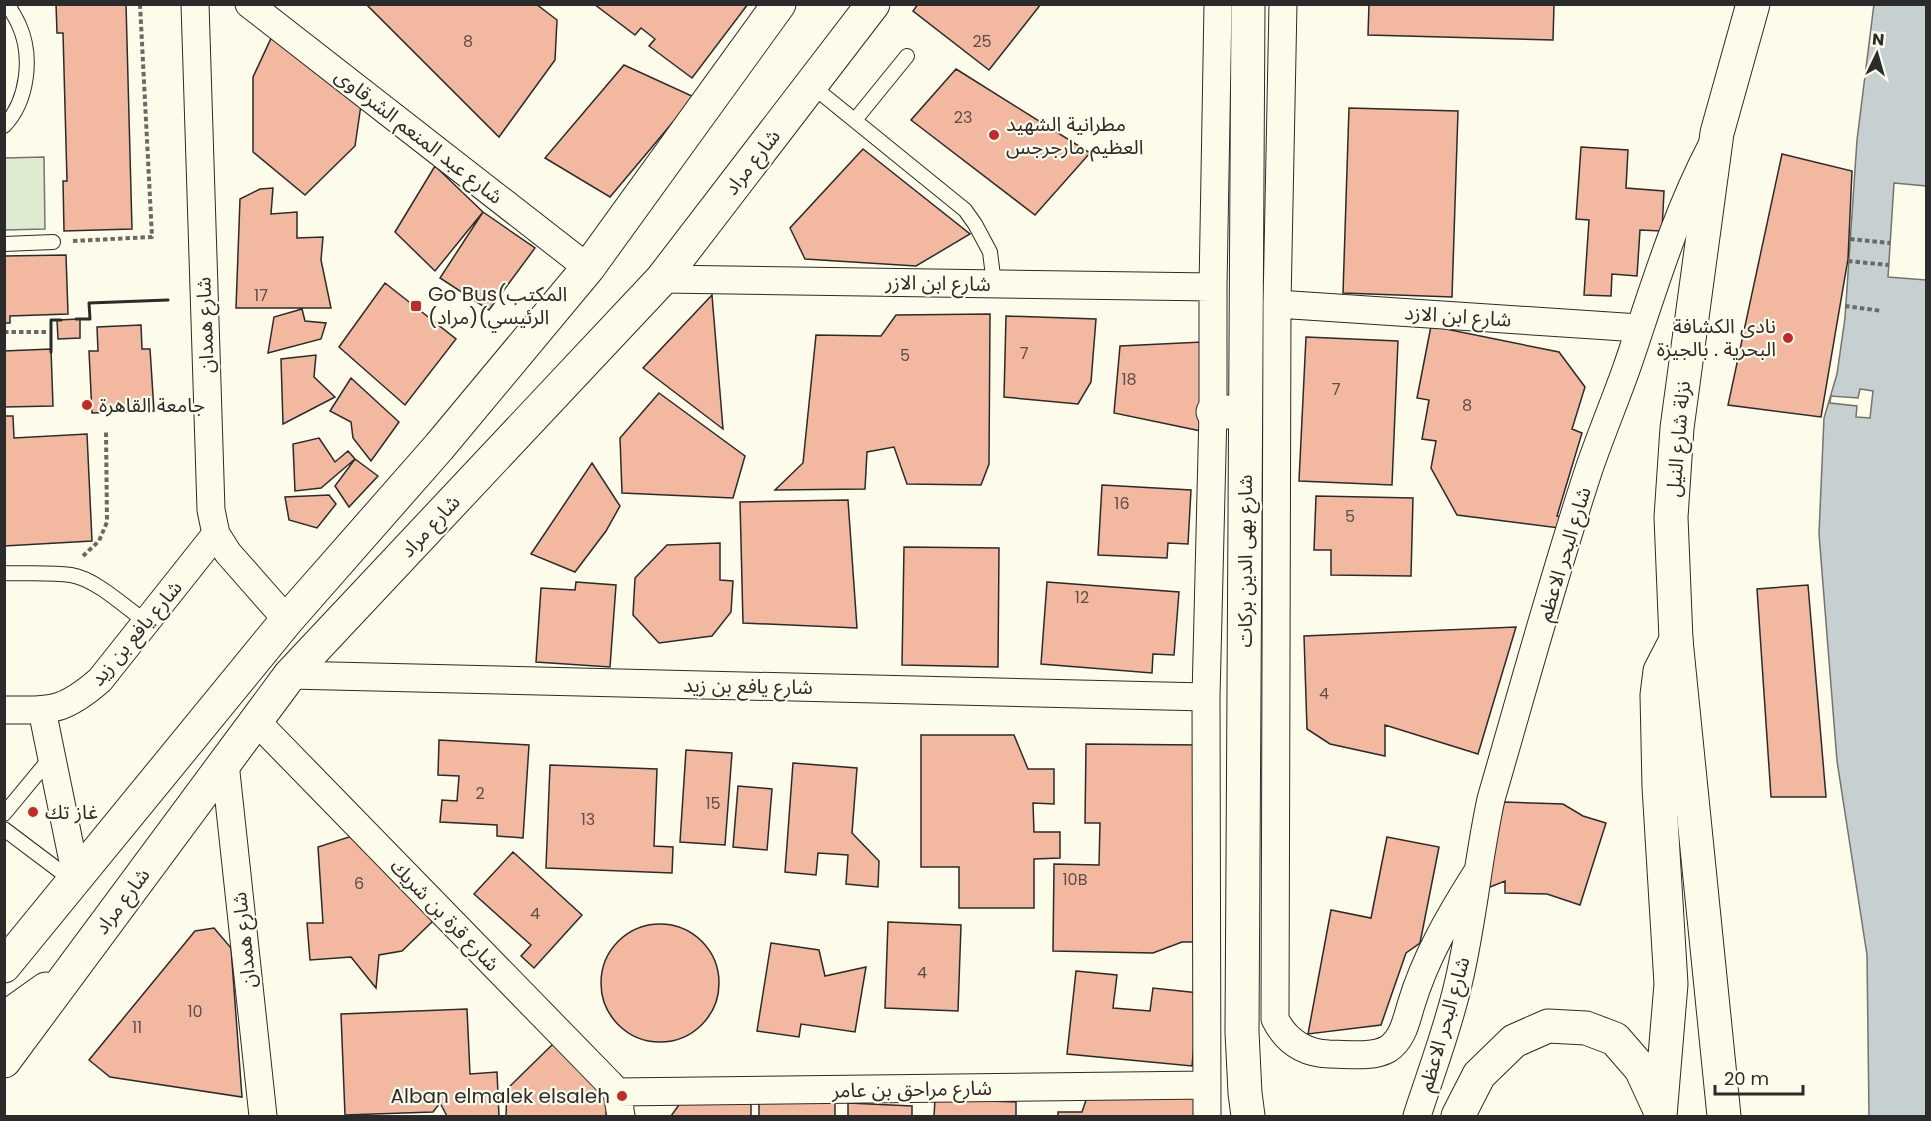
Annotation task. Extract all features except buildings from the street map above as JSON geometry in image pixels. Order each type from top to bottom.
[{"type":"main road","points":[[9,951],[74,879],[287,620],[439,447],[588,268],[779,4]]},
{"type":"main road","name":"شارع مراد","points":[[4,1062],[290,675],[662,279],[873,4]]},
{"type":"main road","name":"شارع بهى الدين بركات","points":[[1248,4],[1242,1032],[1248,1116]]},
{"type":"main road","name":"شارع البحر الاعظم","points":[[1718,133],[1753,4]]},
{"type":"main road","name":"نزلة شارع النيل","points":[[1676,639],[1671,517],[1677,428],[1718,133]]},
{"type":"main road","points":[[1213,412],[1245,412]]},
{"type":"main road","points":[[1661,1115],[1671,984],[1659,787],[1657,694],[1660,671],[1676,639]]},
{"type":"main road","points":[[1676,639],[1724,1116]]},
{"type":"main road","points":[[4,1019],[65,978]]},
{"type":"main road","points":[[1458,1116],[1479,1075],[1486,1068],[1514,1041],[1548,1026],[1586,1028],[1616,1039],[1641,1069],[1661,1115]]},
{"type":"street","name":"شارع همدان","points":[[195,4],[211,510],[216,534],[228,553],[287,620]]},
{"type":"street","name":"شارع بهى الدين بركات","points":[[1207,1116],[1206,698],[1213,412],[1218,4]]},
{"type":"street","points":[[1283,4],[1277,304],[1275,1019],[1287,1038],[1308,1051],[1322,1053],[1367,1054],[1379,1053],[1389,1048],[1398,1040],[1403,1030],[1416,989],[1433,949],[1453,910],[1476,874]]},
{"type":"street","name":"شارع عبد المنعم الشرقاوى","points":[[264,9],[588,268]]},
{"type":"street","name":"شارع البحر الاعظم","points":[[1417,1116],[1459,982],[1469,933],[1476,874],[1491,799],[1589,469],[1667,245],[1696,176],[1718,133]]},
{"type":"street","name":"شارع ابن الازر","points":[[662,279],[1213,287]]},
{"type":"street","name":"شارع ابن الازد","points":[[1277,304],[1639,328]]},
{"type":"street","name":"شارع يافع بن زيد","points":[[4,710],[42,710],[63,706],[81,696],[100,680],[216,534]]},
{"type":"street","name":"شارع يافع بن زيد","points":[[290,675],[1206,698]]},
{"type":"street","points":[[42,710],[74,879]]},
{"type":"street","name":"شارع قرة بن شريك","points":[[256,721],[619,1104]]},
{"type":"street","name":"شارع همدان","points":[[225,763],[263,1116]]},
{"type":"street","name":"شارع مراحق بن عامر","points":[[619,1104],[1207,1085]]},
{"type":"lane","points":[[4,126],[20,100],[27,75],[26,50],[20,25],[8,4]]},
{"type":"lane","points":[[855,120],[907,56]]},
{"type":"lane","points":[[811,85],[965,210],[990,252],[994,284]]},
{"type":"lane","points":[[4,244],[53,242]]},
{"type":"lane","points":[[4,573],[71,575],[94,584],[146,622]]},
{"type":"lane","points":[[4,814],[52,756]]},
{"type":"lane","points":[[4,829],[74,879]]},
{"type":"path","points":[[53,242],[152,237],[140,4]]},
{"type":"path","points":[[1850,239],[1890,243]]},
{"type":"path","points":[[1848,261],[1889,265]]},
{"type":"path","points":[[1845,306],[1882,311]]},
{"type":"path","points":[[4,332],[46,332]]},
{"type":"path","points":[[59,574],[92,549],[104,532],[108,512],[106,430]]},
{"type":"green space","points":[[44,157],[45,229],[5,230],[5,158]]},
{"type":"shaded area","points":[[1874,4],[1926,5],[1926,1116],[1869,1116],[1867,955],[1837,761],[1819,534],[1824,418],[1837,374],[1845,318],[1857,140]]},
{"type":"pier","points":[[1894,183],[1926,186],[1926,280],[1888,277]]},
{"type":"pier","points":[[1860,389],[1873,391],[1870,418],[1856,417],[1857,406],[1830,403],[1831,396],[1858,398]]},
{"type":"wall","points":[[76,319],[90,319],[89,303],[168,300]]},
{"type":"wall","points":[[51,352],[51,320],[61,320]]},
{"type":"place","name":"مطرانية الشهيد العظيم مارجرجس","points":[[994,135]]},
{"type":"place","name":"Go Bus(المكتب الرئيسي)(مراد)","points":[[416,306]]},
{"type":"place","name":"نادى الكشافة البحرية . بالجيزة","points":[[1788,338]]},
{"type":"place","name":"جامعة القاهرة","points":[[87,405]]},
{"type":"place","name":"غاز تك","points":[[33,812]]},
{"type":"place","name":"Alban elmalek elsaleh","points":[[622,1096]]}]
